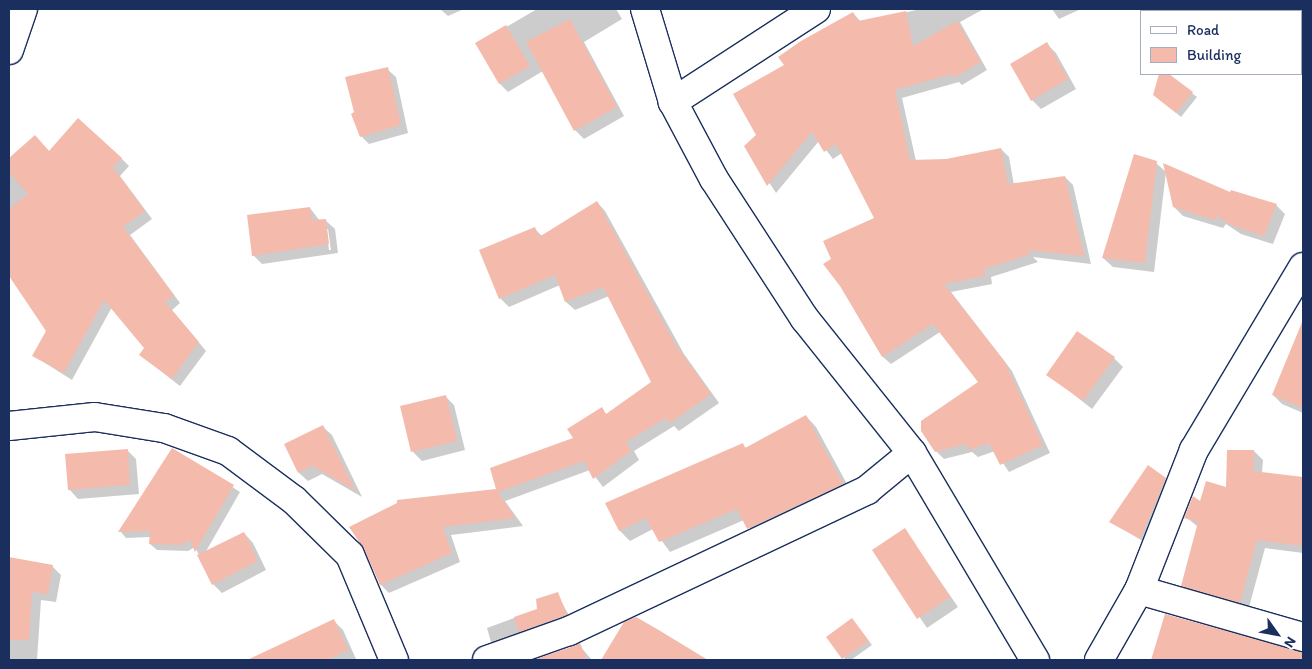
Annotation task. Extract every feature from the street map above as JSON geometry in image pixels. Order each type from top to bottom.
[{"type":"street","points":[[9,50],[23,9]]},
{"type":"street","points":[[645,9],[674,102],[714,178],[805,318],[912,453],[1035,660]]},
{"type":"street","points":[[674,102],[816,9]]},
{"type":"street","points":[[1100,660],[1139,590],[1194,450],[1303,267]]},
{"type":"street","points":[[9,426],[95,417],[164,428],[228,451],[294,500],[350,555],[394,660]]},
{"type":"street","points":[[487,660],[569,631],[858,494],[912,453]]},
{"type":"street","points":[[1139,590],[1303,637]]},
{"type":"building","points":[[906,11],[913,46],[957,21],[981,62],[953,78],[951,74],[895,90],[910,160],[946,159],[1001,148],[1008,184],[1065,176],[1084,256],[1026,250],[1031,254],[984,269],[985,276],[944,284],[1005,362],[1043,445],[1000,465],[989,443],[969,450],[966,444],[935,452],[921,431],[921,421],[978,382],[933,324],[882,357],[840,286],[823,264],[831,259],[823,241],[874,218],[836,144],[824,152],[812,132],[767,186],[744,146],[756,135],[733,94],[784,65],[778,57],[801,41],[853,12],[858,21]]},
{"type":"building","points":[[570,19],[617,107],[574,131],[526,42]]},
{"type":"building","points":[[506,25],[530,66],[499,84],[475,43]]},
{"type":"building","points":[[1047,42],[1068,79],[1031,101],[1010,64]]},
{"type":"building","points":[[388,67],[401,125],[360,137],[351,114],[354,112],[345,77]]},
{"type":"building","points":[[1159,75],[1170,75],[1193,92],[1176,113],[1153,95]]},
{"type":"building","points":[[78,118],[122,158],[113,167],[145,211],[123,227],[174,295],[165,302],[199,342],[172,379],[139,355],[144,348],[104,300],[64,373],[32,356],[46,331],[9,276],[9,209],[28,194],[9,172],[9,158],[35,135],[49,151]]},
{"type":"building","points":[[1134,154],[1157,161],[1145,263],[1102,258]]},
{"type":"building","points":[[1163,163],[1230,192],[1231,190],[1277,204],[1264,236],[1231,225],[1217,216],[1214,220],[1173,207]]},
{"type":"building","points":[[597,201],[675,344],[711,394],[670,423],[666,418],[626,442],[631,451],[593,479],[584,461],[498,492],[515,518],[443,527],[452,553],[380,585],[364,549],[349,527],[397,503],[397,500],[496,489],[490,468],[573,438],[567,429],[602,407],[606,414],[651,382],[603,287],[565,302],[555,275],[499,299],[479,250],[535,227],[539,237]]},
{"type":"building","points":[[310,207],[312,220],[326,219],[329,244],[252,256],[247,215]]},
{"type":"building","points":[[1303,320],[1303,408],[1272,395]]},
{"type":"building","points":[[1077,331],[1115,357],[1083,401],[1046,375]]},
{"type":"building","points":[[446,395],[457,441],[411,452],[400,406]]},
{"type":"building","points":[[806,415],[843,484],[747,529],[737,509],[659,542],[646,518],[619,531],[605,503],[743,443],[745,448]]},
{"type":"building","points":[[323,425],[355,490],[312,466],[298,473],[284,444]]},
{"type":"building","points":[[172,448],[234,485],[195,552],[190,540],[181,545],[149,544],[150,531],[118,532]]},
{"type":"building","points":[[128,449],[130,485],[68,490],[65,454]]},
{"type":"building","points":[[1227,450],[1254,450],[1253,471],[1303,477],[1303,546],[1257,540],[1240,603],[1181,586],[1198,522],[1184,518],[1193,496],[1200,501],[1206,481],[1226,487]]},
{"type":"building","points":[[1148,465],[1166,478],[1140,539],[1109,522]]},
{"type":"building","points":[[905,528],[950,597],[917,619],[872,550]]},
{"type":"building","points":[[244,532],[258,561],[212,585],[197,555]]},
{"type":"building","points":[[9,557],[53,565],[48,594],[32,592],[29,640],[9,640]]},
{"type":"building","points":[[558,592],[567,615],[519,632],[514,617],[537,609],[536,599]]},
{"type":"building","points":[[1165,614],[1303,652],[1303,660],[1151,660]]},
{"type":"building","points":[[636,617],[708,660],[601,660],[624,622]]},
{"type":"building","points":[[852,618],[869,641],[842,659],[826,637]]},
{"type":"building","points":[[334,619],[348,650],[328,660],[247,660]]},
{"type":"building","points":[[580,643],[587,660],[533,660],[574,646]]}]
